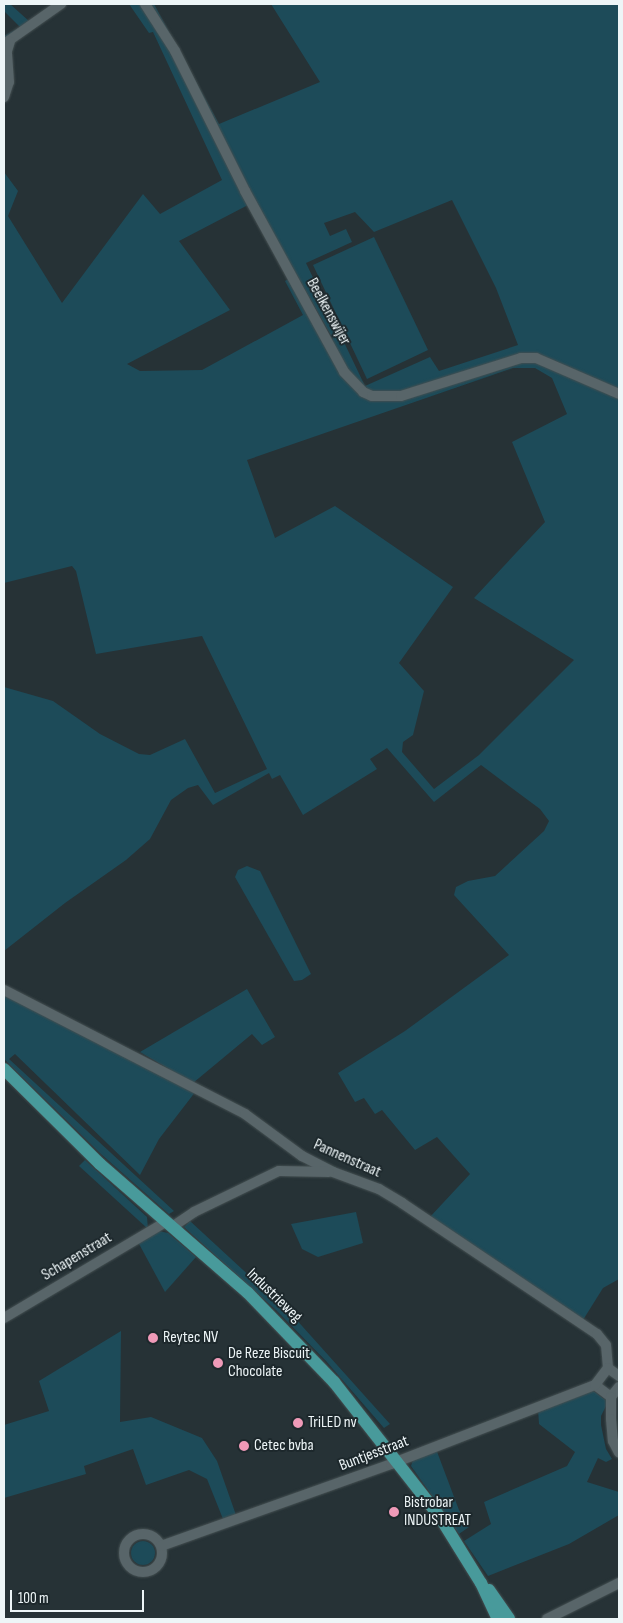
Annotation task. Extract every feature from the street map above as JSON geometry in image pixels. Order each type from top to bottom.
[{"type":"main road","name":"Industrieweg","points":[[4,1068],[100,1164],[294,1338],[399,1461],[440,1517],[481,1583],[498,1619]]},
{"type":"main road","name":"Industrieweg","points":[[481,1583],[493,1594],[509,1619]]},
{"type":"street","points":[[4,94],[9,82],[7,42],[61,4]]},
{"type":"street","name":"Beelkenswijer","points":[[145,4],[175,51],[245,191],[344,372],[363,392],[372,396],[400,396],[521,358],[536,358],[619,394]]},
{"type":"street","name":"Pannenstraat","points":[[4,990],[245,1114],[302,1156],[333,1172],[379,1189],[597,1334],[606,1345],[608,1368]]},
{"type":"street","name":"Schapenstraat","points":[[4,1318],[169,1224],[279,1172],[333,1172]]},
{"type":"street","points":[[608,1368],[619,1376]]},
{"type":"street","name":"Buntjesstraat","points":[[161,1546],[399,1461],[595,1384],[608,1368]]},
{"type":"street","points":[[595,1384],[611,1397]]},
{"type":"street","points":[[619,1387],[611,1397],[611,1432],[619,1453]]},
{"type":"street","points":[[561,1619],[577,1607],[619,1583]]},
{"type":"street","points":[[547,1619],[577,1607]]},
{"type":"shaded area","points":[[4,4],[10,4],[30,22],[4,39],[4,36],[20,27],[4,11]]},
{"type":"shaded area","points":[[129,4],[154,4],[219,124],[320,82],[271,4],[619,4],[619,1279],[603,1288],[583,1320],[429,1218],[470,1174],[437,1137],[415,1150],[382,1110],[375,1114],[364,1098],[355,1102],[338,1073],[405,1031],[509,955],[454,895],[456,887],[468,881],[495,876],[544,831],[549,821],[540,809],[481,765],[434,802],[387,748],[370,759],[377,769],[303,815],[280,775],[272,779],[269,773],[213,805],[198,785],[188,788],[171,800],[150,839],[126,860],[65,903],[4,951],[4,687],[53,701],[100,734],[139,754],[150,755],[185,739],[215,793],[267,769],[202,636],[96,654],[76,571],[72,566],[4,583],[4,172],[18,191],[8,216],[62,303],[143,194],[160,214],[222,180],[153,32],[149,33]],"holes":[[[208,128],[260,210],[333,339],[326,342],[291,277],[285,281],[303,315],[202,370],[140,371],[127,364],[230,310],[179,241],[248,205]],[[452,200],[496,288],[518,345],[439,371],[430,357],[365,386],[306,263],[352,242],[346,229],[330,236],[324,223],[355,212],[374,232]],[[513,368],[535,368],[552,378],[567,414],[512,442],[545,522],[474,598],[574,660],[479,755],[434,789],[402,752],[403,742],[413,735],[424,691],[399,663],[453,587],[335,506],[275,538],[247,460]]]},
{"type":"shaded area","points":[[374,237],[428,350],[367,379],[313,265]]},
{"type":"shaded area","points":[[247,866],[260,871],[311,974],[302,980],[294,981],[235,877],[238,870]]},
{"type":"shaded area","points":[[247,989],[275,1037],[262,1045],[252,1034],[193,1083],[140,1052]]},
{"type":"shaded area","points":[[4,994],[196,1091],[159,1139],[140,1175],[15,1054],[9,1059],[174,1211],[169,1214],[101,1154],[4,1059]]},
{"type":"shaded area","points":[[85,1160],[147,1217],[148,1229],[79,1166]]},
{"type":"shaded area","points":[[356,1212],[363,1243],[318,1257],[302,1249],[291,1224]]},
{"type":"shaded area","points":[[190,1221],[294,1317],[390,1424],[384,1428],[326,1361],[276,1310],[184,1227]]},
{"type":"shaded area","points":[[159,1231],[168,1233],[196,1257],[165,1292],[138,1242]]},
{"type":"shaded area","points":[[121,1331],[120,1422],[151,1417],[202,1438],[217,1461],[236,1515],[223,1519],[207,1479],[189,1470],[146,1485],[133,1449],[84,1466],[86,1474],[4,1498],[4,1425],[49,1411],[39,1381]]},
{"type":"shaded area","points":[[591,1389],[608,1402],[601,1416],[601,1425],[606,1449],[612,1459],[606,1462],[598,1458],[587,1482],[619,1492],[619,1515],[569,1544],[488,1576],[464,1541],[491,1524],[484,1502],[567,1466],[575,1452],[539,1424],[538,1409]]},
{"type":"shaded area","points":[[436,1449],[459,1510],[469,1527],[459,1534],[411,1466],[413,1460]]},
{"type":"shaded area","points":[[143,1541],[152,1544],[155,1553],[152,1562],[143,1565],[134,1562],[131,1553],[134,1544]]},
{"type":"place","name":"Reytec NV","points":[[153,1338]]},
{"type":"place","name":"De Reze Biscuit Chocolate","points":[[218,1363]]},
{"type":"place","name":"TriLED nv","points":[[298,1423]]},
{"type":"place","name":"Cetec bvba","points":[[244,1446]]},
{"type":"place","name":"Bistrobar INDUSTREAT","points":[[394,1512]]}]
